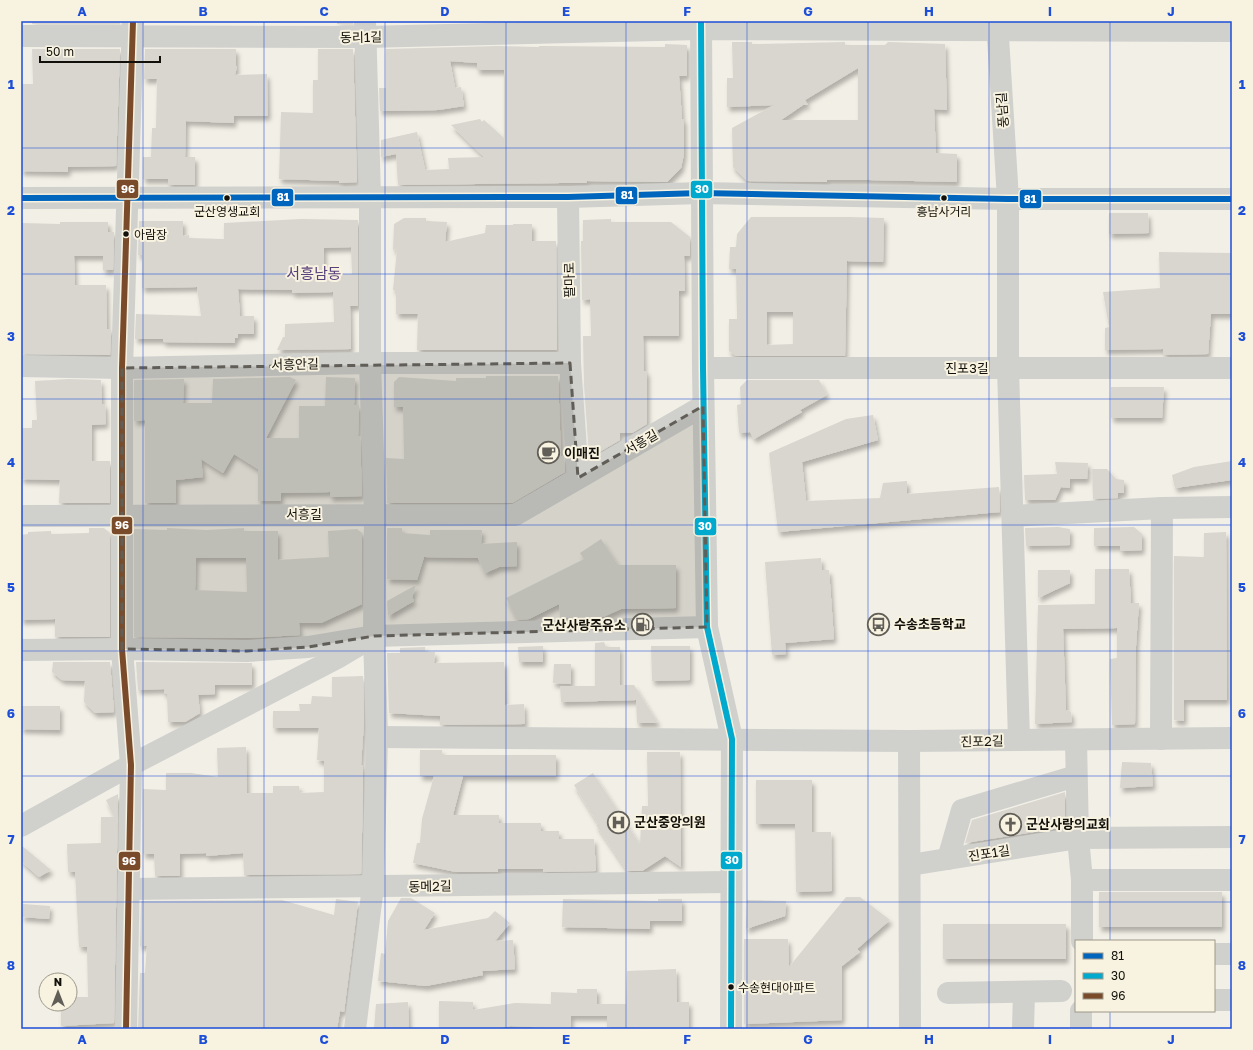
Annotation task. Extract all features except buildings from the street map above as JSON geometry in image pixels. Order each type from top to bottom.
[{"type":"street","name":"동리1길","points":[[21,36],[133,29],[365,29],[700,25],[997,26],[1232,30]]},
{"type":"street","points":[[700,25],[702,368],[707,627],[732,739],[730,882],[731,1029]]},
{"type":"street","name":"풍남길","points":[[997,26],[1008,199],[1008,368],[1019,740]]},
{"type":"street","points":[[126,1029],[130,889],[131,765],[122,649],[122,368],[126,198],[133,29]]},
{"type":"street","points":[[355,1029],[373,887],[377,737],[374,636],[375,514],[370,362],[370,197],[365,29]]},
{"type":"street","points":[[21,198],[568,197],[701,193],[1008,199],[1232,199]]},
{"type":"street","name":"팔마로","points":[[568,197],[570,362]]},
{"type":"street","name":"서흥안길","points":[[21,366],[122,368],[370,362],[570,362]]},
{"type":"street","points":[[570,362],[578,478]]},
{"type":"street","name":"진포3길","points":[[702,368],[1232,368]]},
{"type":"street","name":"서흥길","points":[[21,516],[515,514],[703,406]]},
{"type":"street","points":[[1013,516],[1162,508],[1232,507]]},
{"type":"street","points":[[1161,739],[1162,508]]},
{"type":"street","points":[[21,650],[122,649],[247,651],[308,647],[374,636],[707,627]]},
{"type":"street","points":[[21,826],[131,765],[337,658],[374,636]]},
{"type":"street","name":"진포2길","points":[[377,737],[909,741],[1232,738]]},
{"type":"street","points":[[1076,740],[1078,838],[1082,880],[1082,940]]},
{"type":"street","points":[[909,741],[910,1029]]},
{"type":"street","points":[[948,859],[962,810],[1076,776]]},
{"type":"street","name":"진포1길","points":[[910,865],[1078,838],[1232,837]]},
{"type":"street","points":[[1082,880],[1232,880]]},
{"type":"street","name":"동메2길","points":[[130,889],[730,882]]},
{"type":"street","points":[[1215,954],[1232,954]]},
{"type":"street","points":[[948,993],[1061,991]]},
{"type":"street","points":[[1023,1029],[1024,992]]},
{"type":"street","points":[[1215,1000],[1232,1000]]},
{"type":"street","points":[[1081,1012],[1081,1029]]},
{"type":"highlighted area","points":[[570,363],[578,478],[703,406],[707,627],[374,636],[308,647],[247,651],[122,649],[122,368]]},
{"type":"transit line","name":"96","points":[[126,1029],[131,765],[122,649],[122,368],[133,21]]},
{"type":"transit line","name":"30","points":[[701,21],[703,368],[707,627],[732,739],[731,1029]]},
{"type":"transit line","name":"81","points":[[21,198],[568,197],[701,193],[1008,199],[1232,199]]},
{"type":"place","name":"군산영생교회","points":[[227,198]]},
{"type":"place","name":"흥남사거리","points":[[944,198]]},
{"type":"place","name":"아람장","points":[[126,234]]},
{"type":"place","name":"이매진","points":[[548,453]]},
{"type":"place","name":"수송초등학교","points":[[879,624]]},
{"type":"place","name":"군산사랑주유소","points":[[642,625]]},
{"type":"place","name":"군산중앙의원","points":[[619,822]]},
{"type":"place","name":"군산사랑의교회","points":[[1010,824]]},
{"type":"place","name":"수송현대아파트","points":[[731,987]]},
{"type":"district","name":"서흥남동","points":[[314,273]]}]
